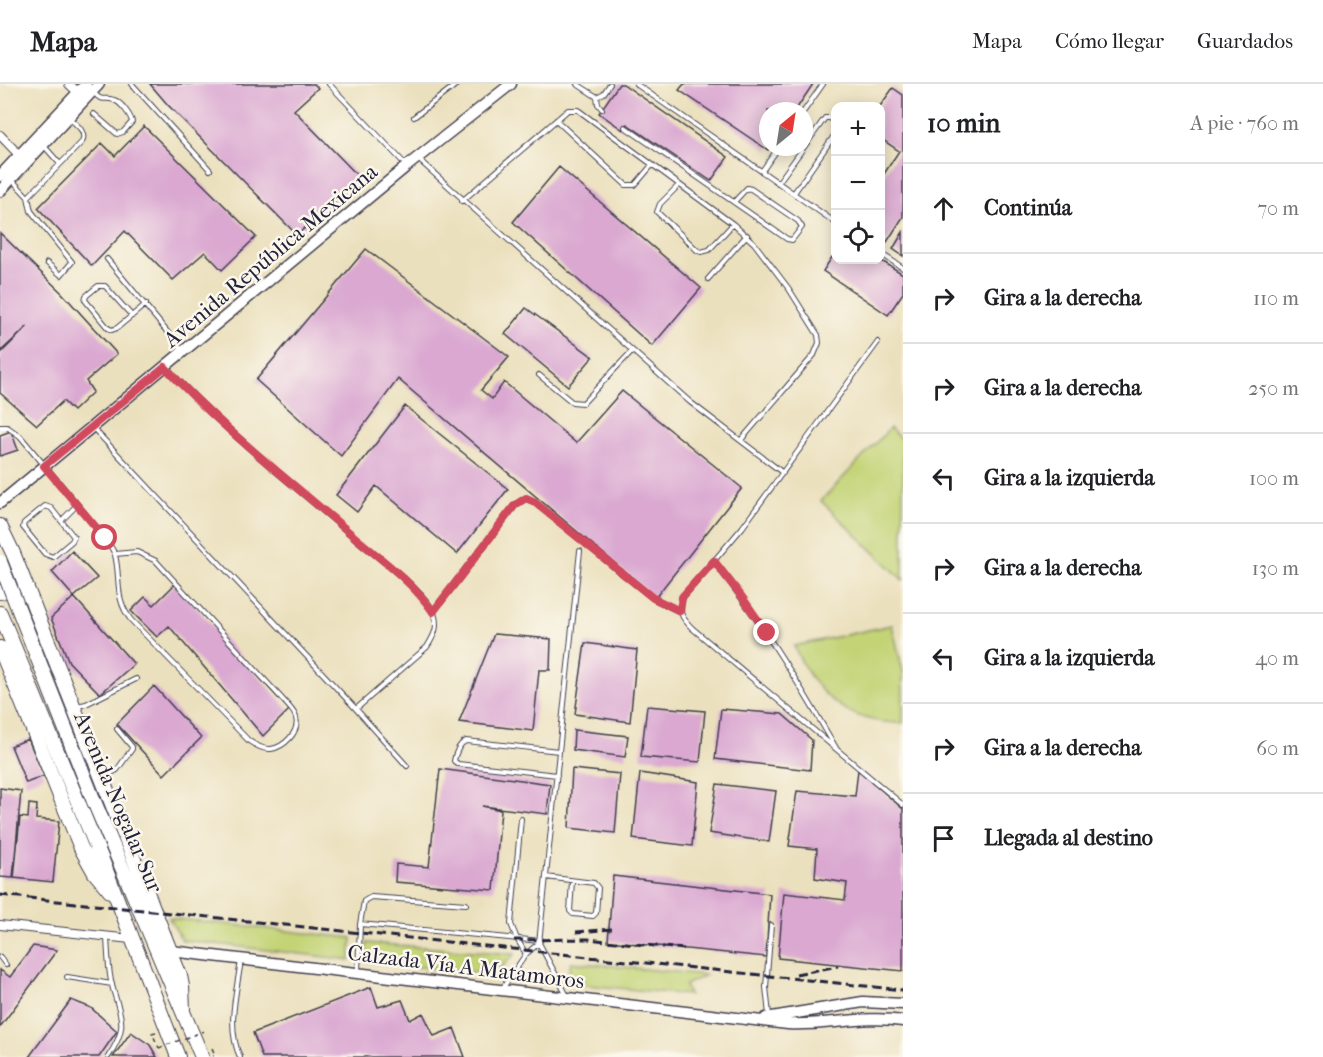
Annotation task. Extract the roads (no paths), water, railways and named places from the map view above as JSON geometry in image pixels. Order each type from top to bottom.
[{"type":"highway","points":[[0,526],[171,951],[182,986],[183,1010]]},
{"type":"highway","points":[[0,546],[13,554]]},
{"type":"highway","name":"Avenida Nogalar Sur","points":[[0,562],[93,799],[202,1057]]},
{"type":"highway","points":[[0,592],[10,590],[31,600]]},
{"type":"highway","name":"Avenida Nogalar Sur","points":[[0,613],[78,802],[178,1057]]},
{"type":"highway","points":[[0,648],[81,848],[95,873],[117,901]]},
{"type":"street","name":"Avenida República Mexicana","points":[[0,503],[407,166],[511,84]]},
{"type":"street","points":[[0,191],[5,175],[40,141],[85,88]]},
{"type":"street","points":[[0,135],[23,159]]},
{"type":"street","points":[[0,925],[131,939]]},
{"type":"street","name":"Calzada Vía A Matamoros","points":[[171,951],[757,1020],[810,1025],[860,1018],[903,1021]]},
{"type":"street","name":"Calzada Vía A Matamoros","points":[[769,1020],[863,1002],[903,1004]]},
{"type":"lane","points":[[132,84],[210,170]]},
{"type":"lane","points":[[329,84],[407,166]]},
{"type":"lane","points":[[414,117],[457,84]]},
{"type":"lane","points":[[577,84],[597,97],[602,109]]},
{"type":"lane","points":[[597,97],[604,93],[610,84]]},
{"type":"lane","points":[[636,84],[831,219]]},
{"type":"lane","points":[[811,102],[824,84]]},
{"type":"lane","points":[[85,88],[102,100],[117,102],[131,117],[132,122],[123,132],[117,134],[94,114]]},
{"type":"lane","points":[[462,201],[556,120],[568,111],[578,110],[747,235],[789,289],[818,334],[819,343],[814,355],[741,440]]},
{"type":"lane","points":[[28,197],[84,138],[82,131],[65,113]]},
{"type":"lane","points":[[813,135],[825,118],[831,120]]},
{"type":"lane","points":[[556,120],[626,185],[635,185],[652,165]]},
{"type":"lane","points":[[625,127],[787,239],[792,240],[802,227],[798,221],[751,189],[744,190],[734,202]]},
{"type":"lane","points":[[794,194],[831,139]]},
{"type":"lane","points":[[40,141],[60,164]]},
{"type":"lane","points":[[762,171],[772,156]]},
{"type":"lane","points":[[778,183],[798,156]]},
{"type":"lane","points":[[417,159],[690,402],[783,473]]},
{"type":"lane","points":[[5,175],[28,197],[31,211],[72,262],[65,273],[60,275],[47,263]]},
{"type":"lane","points":[[679,185],[660,204],[657,212],[698,251],[709,250],[733,224]]},
{"type":"lane","points":[[708,279],[747,235]]},
{"type":"lane","points":[[885,256],[903,268]]},
{"type":"lane","points":[[107,259],[184,351]]},
{"type":"lane","points":[[132,316],[105,286],[98,286],[86,296],[85,300],[110,329],[117,328],[132,316],[146,304]]},
{"type":"lane","points":[[878,342],[742,528],[682,597],[680,611],[683,619],[692,628],[903,805]]},
{"type":"lane","points":[[538,375],[572,402],[582,403],[632,351]]},
{"type":"lane","points":[[165,367],[213,414],[425,599],[433,612],[436,625],[435,635],[427,647],[356,709]]},
{"type":"lane","points":[[0,427],[7,427],[20,436],[105,538],[115,554],[120,600],[130,620],[249,741],[259,747],[270,749],[286,741],[296,728],[297,719],[285,702],[156,561],[137,552],[115,554]]},
{"type":"lane","points":[[92,427],[407,766]]},
{"type":"lane","points":[[433,612],[515,505],[526,498],[533,501],[653,598],[680,611]]},
{"type":"lane","points":[[62,520],[77,505]]},
{"type":"lane","points":[[45,506],[51,508],[62,520],[74,537],[53,557],[45,554],[23,529],[24,523],[45,506]]},
{"type":"lane","points":[[568,997],[539,942],[580,551]]},
{"type":"lane","points":[[714,561],[767,633],[837,750]]},
{"type":"lane","points":[[73,706],[86,704],[136,679]]},
{"type":"lane","points":[[102,778],[117,770],[132,749],[117,729]]},
{"type":"lane","points":[[556,775],[458,764],[454,758],[466,741],[559,752]]},
{"type":"lane","points":[[521,819],[511,924],[526,954]]},
{"type":"lane","points":[[546,877],[594,884],[598,888],[596,913],[593,916],[573,914],[570,911],[572,881]]},
{"type":"lane","points":[[358,973],[360,924],[364,901],[371,897],[466,904]]},
{"type":"lane","points":[[360,924],[539,942]]},
{"type":"lane","points":[[769,1020],[766,987],[771,925]]},
{"type":"lane","points":[[107,938],[108,968],[122,1015],[117,1043],[108,1057]]},
{"type":"lane","points":[[502,989],[526,954],[539,942]]},
{"type":"lane","points":[[0,957],[6,965]]},
{"type":"lane","points":[[240,1057],[232,1029],[241,959]]},
{"type":"lane","points":[[67,977],[112,984]]},
{"type":"railway","points":[[0,895],[903,990]]},
{"type":"railway","points":[[576,932],[613,929]]},
{"type":"railway","points":[[514,940],[587,939],[684,949]]},
{"type":"railway","points":[[796,974],[838,966]]}]
